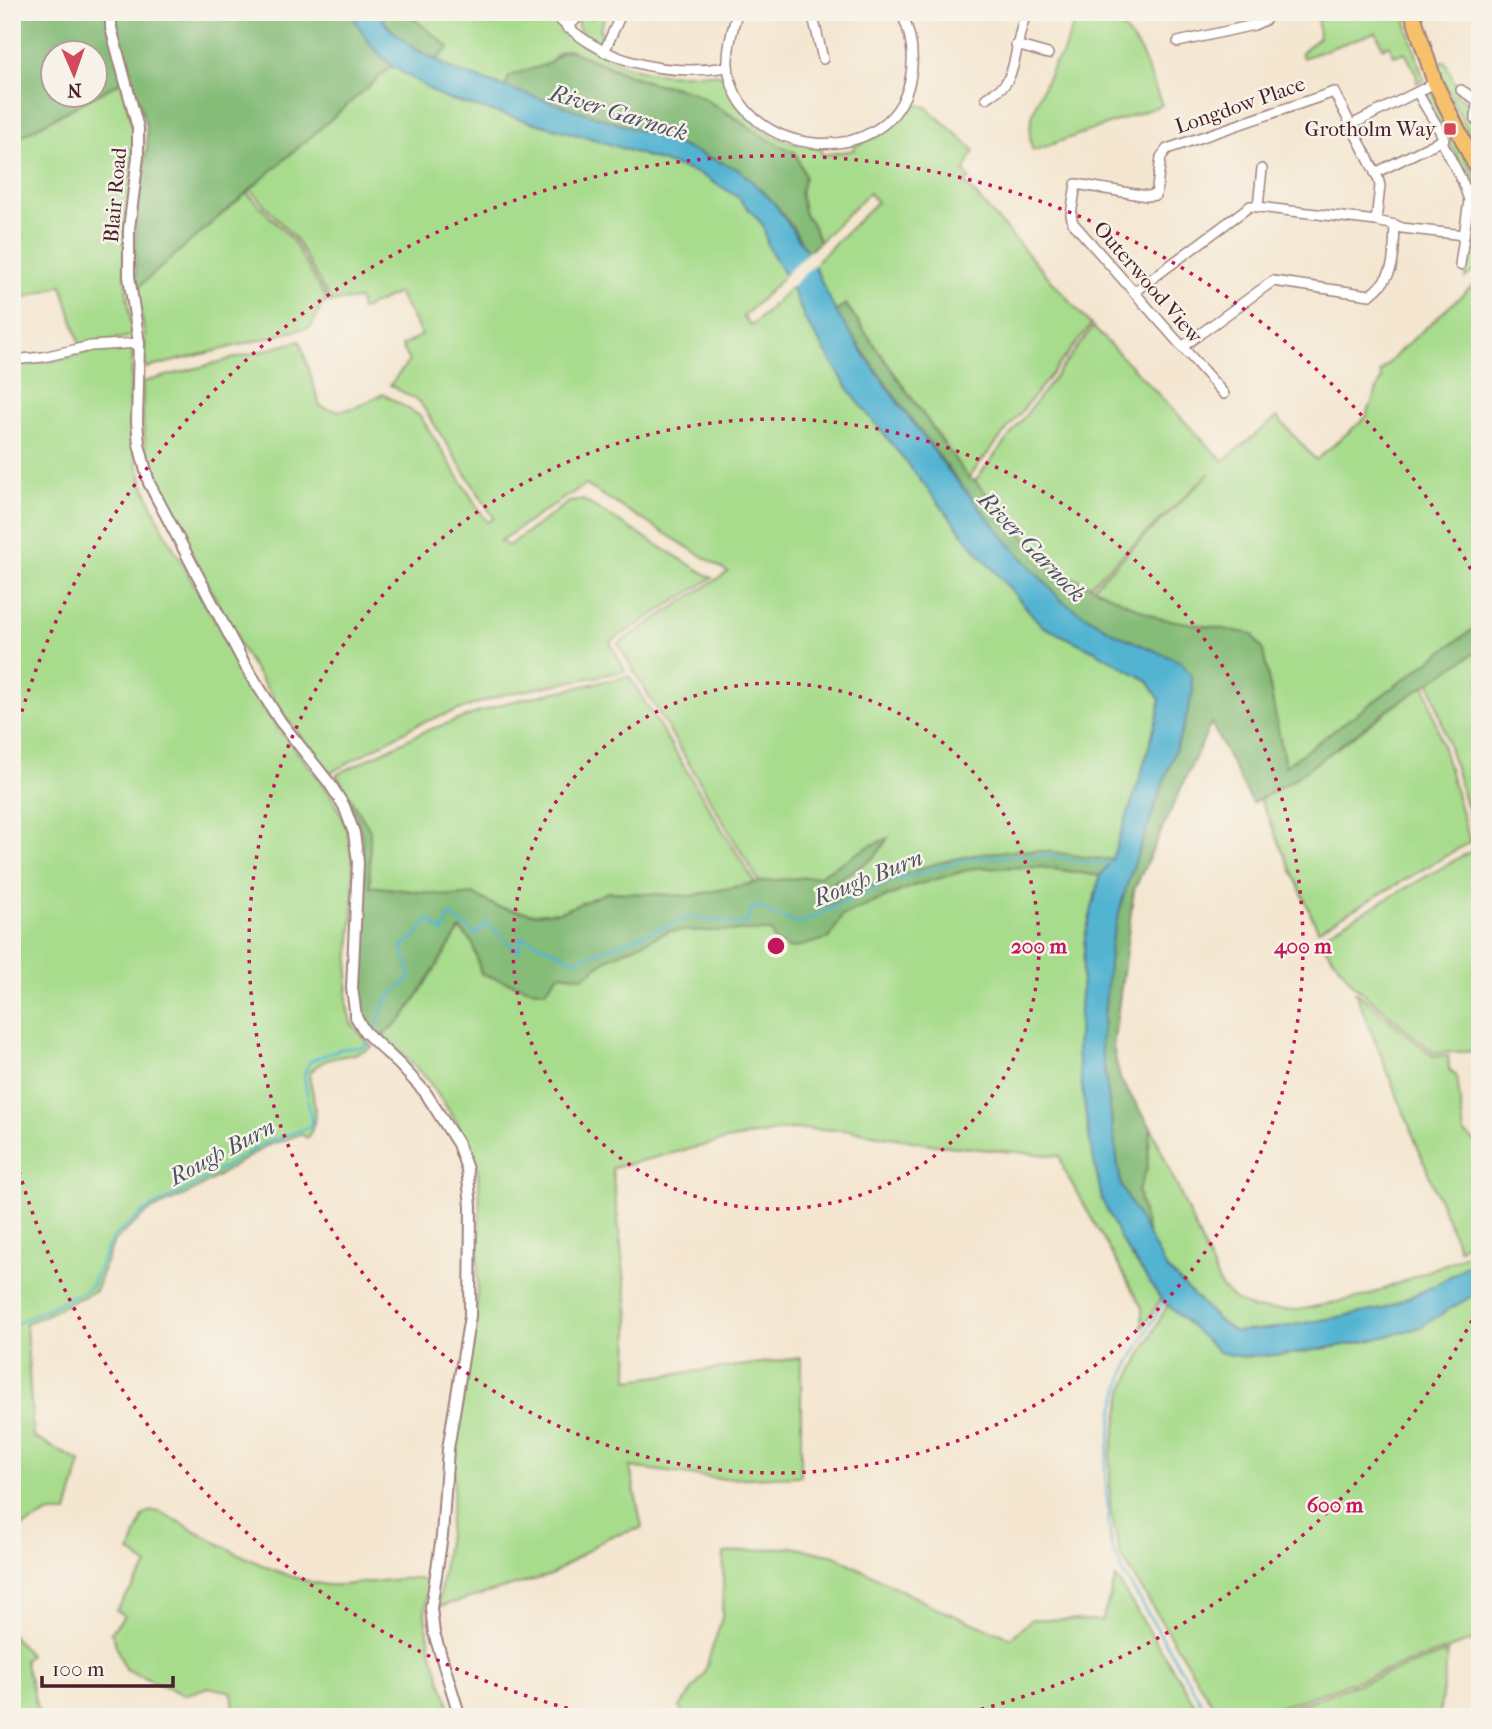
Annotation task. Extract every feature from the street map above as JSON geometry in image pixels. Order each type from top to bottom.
[{"type":"highway","points":[[1412,12],[1435,83],[1476,157],[1480,176]]},
{"type":"street","name":"Blair Road","points":[[111,12],[111,28],[138,128],[138,157],[129,229],[129,276],[139,343],[139,444],[149,483],[248,670],[280,721],[338,795],[354,833],[358,879],[352,1003],[356,1017],[365,1032],[425,1091],[465,1157],[469,1181],[470,1316],[448,1449],[442,1536],[431,1608],[434,1633],[460,1717]]},
{"type":"street","points":[[552,12],[567,28],[625,61],[681,72],[728,67]]},
{"type":"street","points":[[567,28],[583,12]]},
{"type":"street","points":[[604,51],[622,12]]},
{"type":"street","points":[[737,12],[728,52],[728,67],[730,78],[743,104],[765,127],[801,141],[820,144],[854,140],[888,123],[905,98],[913,57],[911,40],[901,12]]},
{"type":"street","points":[[812,12],[822,60]]},
{"type":"street","points":[[986,98],[1005,83],[1027,12]]},
{"type":"street","points":[[1178,42],[1254,25],[1273,12]]},
{"type":"street","points":[[1016,45],[1048,54]]},
{"type":"street","points":[[1376,221],[1380,186],[1351,125],[1435,83]]},
{"type":"street","points":[[1461,90],[1478,99],[1476,120]]},
{"type":"street","name":"Longdow Place","points":[[1076,184],[1156,195],[1161,157],[1167,149],[1334,92],[1351,125]]},
{"type":"street","points":[[1418,93],[1469,195],[1460,265]]},
{"type":"street","points":[[1376,173],[1443,139]]},
{"type":"street","points":[[1258,206],[1262,169]]},
{"type":"street","name":"Outerwood View","points":[[1076,184],[1071,215],[1073,223],[1224,394]]},
{"type":"street","points":[[1134,292],[1250,206],[1464,235]]},
{"type":"street","points":[[1182,347],[1273,281],[1370,295],[1387,279],[1392,269],[1395,225]]},
{"type":"street","points":[[12,360],[43,357],[91,346],[139,343]]},
{"type":"green space","points":[[12,12],[350,12],[371,45],[392,66],[136,289],[135,232],[147,144],[146,125],[130,77],[108,89],[108,38],[38,38],[38,108],[73,108],[12,141]]},
{"type":"green space","points":[[378,12],[405,12],[449,47],[437,60],[428,56],[396,34]]},
{"type":"green space","points":[[405,12],[545,12],[586,45],[631,68],[665,74],[720,75],[754,123],[773,136],[821,149],[822,155],[855,150],[854,146],[872,139],[893,125],[909,103],[926,107],[974,150],[964,172],[970,179],[964,182],[1091,325],[968,478],[846,304],[836,312],[824,291],[814,264],[877,202],[869,193],[819,242],[814,227],[805,215],[800,194],[805,176],[795,152],[775,145],[734,116],[674,86],[651,83],[569,50],[559,52],[550,63],[509,77],[505,87],[456,71],[437,60],[449,47]]},
{"type":"green space","points":[[598,12],[607,12],[600,29],[601,33],[608,33],[602,40],[595,41],[580,32],[577,23],[582,16],[592,18]]},
{"type":"green space","points":[[1079,12],[1110,12],[1140,50],[1162,105],[1033,151],[1030,128],[1035,106],[1055,62],[1061,57]]},
{"type":"green space","points":[[1405,12],[1424,80],[1417,83],[1416,74],[1405,52],[1394,56],[1389,45],[1383,48],[1376,32],[1303,58],[1301,53],[1319,37],[1317,13]]},
{"type":"green space","points":[[569,50],[629,76],[692,92],[768,139],[795,152],[805,176],[800,194],[805,215],[814,227],[819,242],[808,253],[774,203],[740,170],[659,137],[505,87],[509,77],[545,65]]},
{"type":"green space","points":[[1445,61],[1457,88],[1456,94],[1469,104],[1470,120],[1474,123],[1480,122],[1478,147],[1475,147],[1436,65]]},
{"type":"green space","points":[[392,66],[444,98],[597,140],[700,174],[738,197],[763,225],[768,246],[785,276],[743,317],[752,326],[791,287],[806,321],[852,394],[969,541],[1042,626],[1093,650],[1148,681],[1160,700],[1140,778],[1112,859],[1090,860],[1044,851],[884,879],[821,907],[826,890],[873,858],[886,839],[819,876],[759,882],[618,644],[728,572],[586,485],[500,541],[508,546],[569,502],[583,500],[712,578],[610,642],[625,671],[502,695],[418,724],[330,773],[285,717],[244,653],[153,480],[144,431],[143,382],[300,341],[320,406],[345,410],[360,406],[383,394],[420,416],[487,522],[494,518],[420,402],[390,385],[409,361],[402,346],[422,335],[398,293],[361,310],[359,299],[331,302],[296,240],[250,189]]},
{"type":"green space","points":[[121,81],[133,128],[133,156],[124,229],[125,278],[133,336],[80,345],[62,285],[12,302],[12,141],[72,108],[108,108],[108,88]]},
{"type":"green space","points":[[1431,94],[1436,99],[1480,188],[1480,266],[1465,278],[1474,191],[1426,96]]},
{"type":"green space","points":[[247,192],[293,241],[328,302],[323,303],[311,327],[147,368],[145,335],[136,289]]},
{"type":"green space","points":[[1480,279],[1480,624],[1285,767],[1263,651],[1252,634],[1158,618],[1092,588],[1210,473],[1088,587],[1052,568],[975,481],[1093,327],[1223,461],[1277,417],[1316,460],[1366,417],[1382,378],[1380,373],[1401,350]]},
{"type":"green space","points":[[845,304],[968,478],[975,481],[1052,568],[1158,618],[1252,634],[1263,651],[1285,766],[1480,624],[1480,655],[1473,654],[1389,709],[1290,782],[1252,803],[1211,723],[1134,890],[1113,1047],[1120,1079],[1151,1127],[1147,1168],[1138,1191],[1149,1239],[1121,1186],[1101,1046],[1111,942],[1127,884],[1184,725],[1193,690],[1181,662],[1090,620],[1063,601],[1038,577],[955,477],[875,368],[836,312]]},
{"type":"green space","points":[[131,347],[132,439],[148,496],[180,560],[263,708],[328,791],[342,817],[349,838],[354,885],[347,1006],[351,1023],[372,1047],[322,1062],[309,1075],[315,1116],[307,1138],[301,1134],[266,1146],[195,1190],[149,1211],[114,1241],[95,1291],[26,1324],[33,1437],[81,1462],[67,1513],[50,1513],[12,1532],[12,364],[61,360],[94,350]]},
{"type":"green space","points":[[1473,653],[1480,655],[1480,837],[1476,839],[1430,682]]},
{"type":"green space","points":[[629,676],[755,883],[690,896],[608,892],[560,912],[535,914],[498,907],[473,894],[453,896],[370,886],[370,830],[336,775],[423,732],[505,703]]},
{"type":"green space","points":[[1425,685],[1470,842],[1318,930],[1260,799]]},
{"type":"green space","points":[[336,775],[370,830],[370,886],[453,896],[473,894],[498,907],[535,914],[560,912],[608,892],[690,896],[759,882],[819,876],[888,838],[874,857],[833,883],[822,898],[821,907],[902,874],[985,853],[1043,851],[1112,859],[1100,876],[1041,867],[974,868],[913,886],[842,916],[830,938],[791,949],[775,942],[771,931],[669,931],[609,958],[584,977],[559,974],[545,991],[481,974],[473,943],[460,929],[404,1017],[378,1039],[361,1020],[357,976],[365,887],[362,839],[356,816]]},
{"type":"green space","points":[[1480,846],[1480,1051],[1434,1053],[1354,985],[1318,938]]},
{"type":"green space","points":[[1041,867],[1100,876],[1085,937],[1077,1052],[1089,1136],[1122,1242],[1161,1299],[1142,1329],[1142,1307],[1064,1170],[1060,1156],[936,1145],[849,1130],[788,1129],[726,1140],[612,1168],[629,1318],[628,1380],[801,1358],[801,1476],[720,1479],[630,1467],[642,1528],[606,1538],[551,1575],[438,1607],[453,1498],[455,1444],[476,1318],[480,1211],[478,1169],[458,1124],[427,1079],[383,1035],[404,1017],[460,929],[473,943],[481,974],[545,991],[559,974],[584,977],[609,958],[669,931],[772,931],[842,916],[913,886],[974,868]]},
{"type":"green space","points":[[1355,991],[1433,1056],[1448,1056],[1449,1068],[1457,1077],[1464,1133],[1480,1145],[1480,1232],[1459,1249]]},
{"type":"green space","points":[[1151,1127],[1221,1287],[1236,1301],[1254,1309],[1298,1310],[1367,1296],[1460,1258],[1480,1243],[1480,1258],[1432,1287],[1383,1309],[1277,1328],[1234,1332],[1218,1320],[1167,1269],[1149,1239],[1138,1190],[1147,1168]]},
{"type":"green space","points":[[1480,1291],[1480,1638],[1252,1717],[1220,1717],[1120,1554],[1110,1509],[1110,1458],[1124,1388],[1168,1304],[1219,1352],[1243,1357],[1291,1354],[1368,1341],[1418,1328]]},
{"type":"green space","points":[[151,1511],[160,1512],[263,1565],[306,1581],[327,1585],[397,1579],[421,1579],[428,1582],[425,1616],[431,1650],[453,1717],[235,1717],[232,1692],[209,1687],[184,1695],[125,1669],[111,1632],[125,1616],[116,1610],[148,1566],[130,1552],[143,1516]]},
{"type":"green space","points":[[792,1547],[835,1556],[938,1609],[1011,1638],[1032,1619],[1102,1621],[1116,1578],[1203,1717],[685,1717],[679,1708],[704,1674],[722,1618],[724,1553]]},
{"type":"green space","points":[[12,1635],[29,1655],[24,1660],[40,1717],[12,1717]]},
{"type":"green space","points":[[1448,1652],[1439,1717],[1264,1717]]},
{"type":"water","points":[[350,12],[378,12],[387,26],[416,50],[456,71],[659,137],[740,170],[774,203],[808,253],[836,312],[885,385],[947,469],[1016,551],[1062,601],[1116,634],[1181,662],[1191,676],[1193,690],[1184,725],[1127,884],[1111,942],[1101,1046],[1121,1186],[1167,1269],[1218,1320],[1235,1332],[1277,1328],[1383,1309],[1432,1287],[1480,1258],[1480,1291],[1418,1328],[1368,1341],[1291,1354],[1243,1357],[1219,1352],[1161,1299],[1122,1242],[1102,1200],[1089,1136],[1077,1052],[1085,937],[1100,876],[1112,859],[1140,778],[1160,700],[1148,681],[1093,650],[1042,626],[971,544],[852,394],[806,321],[768,246],[763,225],[738,197],[700,174],[597,140],[444,98],[392,66],[371,45]]},
{"type":"pier","points":[[810,250],[817,262],[789,289],[782,278]]},
{"type":"waterway","name":"Rough Burn","points":[[372,1034],[385,1002],[411,978],[402,945],[411,940],[430,920],[443,933],[450,915],[476,934],[486,923],[519,952],[521,936],[576,960],[690,917],[744,925],[755,906],[798,924],[888,882],[971,858],[1045,855],[1091,863],[1110,863]]},
{"type":"waterway","name":"Rough Burn","points":[[12,1326],[91,1287],[112,1238],[146,1210],[193,1186],[264,1143],[312,1126],[304,1075],[310,1061],[341,1049],[364,1047],[369,1039]]},
{"type":"waterway","points":[[1164,1301],[1124,1373],[1114,1411],[1105,1471],[1109,1527],[1112,1547],[1124,1574],[1210,1717]]},
{"type":"place","name":"Grotholm Way","points":[[1450,129]]},
{"type":"water label","name":"River Garnock","points":[[619,113]]},
{"type":"water label","name":"River Garnock","points":[[1032,547]]}]
